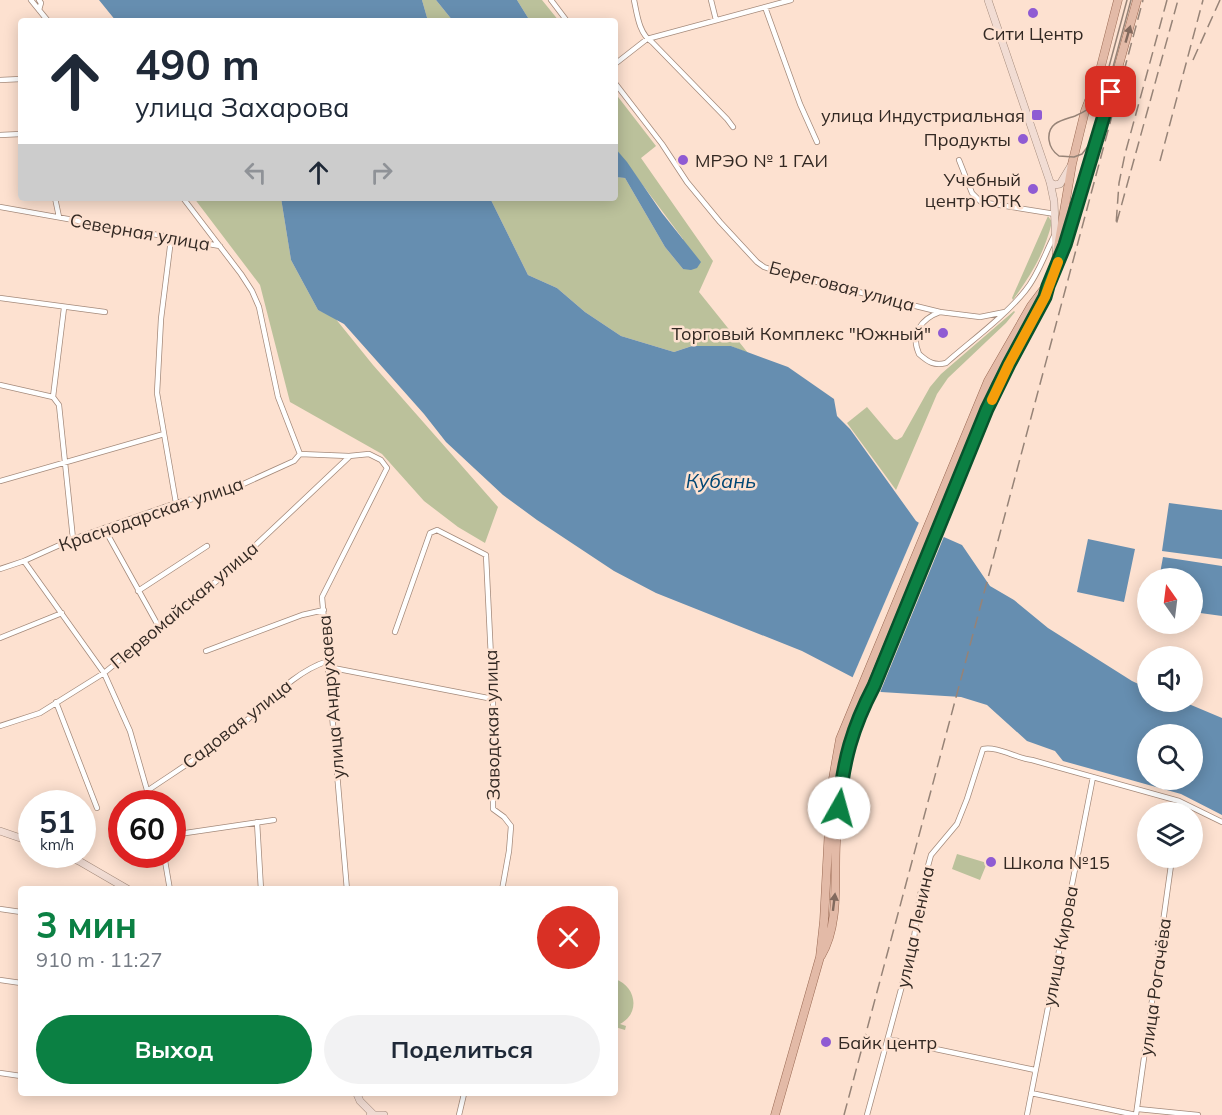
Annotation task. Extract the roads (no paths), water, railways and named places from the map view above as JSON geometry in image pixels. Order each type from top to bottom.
[{"type":"main road","points":[[988,0],[1050,182],[1055,214],[1056,266]]},
{"type":"main road","points":[[1056,266],[1065,193],[1085,111],[1099,74],[1118,0]]},
{"type":"main road","points":[[820,957],[830,941],[836,888],[836,843],[849,743],[983,420],[1009,364],[1045,297],[1076,211],[1137,0]]},
{"type":"main road","points":[[1050,182],[1054,185],[1060,184],[1072,164]]},
{"type":"main road","points":[[1065,193],[1072,199],[1080,198]]},
{"type":"main road","points":[[1054,201],[1058,209],[1064,213],[1076,211]]},
{"type":"main road","points":[[775,1115],[820,957],[831,789],[840,739],[988,381],[1031,306],[1048,286]]},
{"type":"main road","points":[[1,834],[18,838]]},
{"type":"main road","points":[[89,868],[122,886]]},
{"type":"main road","points":[[358,1096],[360,1101],[378,1115]]},
{"type":"street","points":[[31,0],[46,18]]},
{"type":"street","points":[[39,0],[41,3],[39,10]]},
{"type":"street","points":[[551,0],[565,18]]},
{"type":"street","points":[[634,0],[642,33],[728,119],[733,128]]},
{"type":"street","points":[[711,0],[716,20]]},
{"type":"street","points":[[618,62],[647,39],[791,0]]},
{"type":"street","points":[[765,7],[800,104],[817,142]]},
{"type":"street","points":[[0,80],[18,79]]},
{"type":"street","name":"Береговая улица","points":[[618,87],[662,144],[687,182],[740,244],[764,267],[940,312],[975,316],[1005,312]]},
{"type":"street","points":[[0,135],[18,134]]},
{"type":"street","points":[[959,160],[972,193],[981,201],[1055,214]]},
{"type":"street","name":"Северная улица","points":[[56,201],[59,217]]},
{"type":"street","points":[[185,201],[242,274],[259,307],[278,397],[300,454]]},
{"type":"street","name":"Северная улица","points":[[0,207],[220,246]]},
{"type":"street","name":"Береговая улица","points":[[940,312],[926,318],[920,324],[915,337],[919,354],[932,364],[946,363],[981,326],[1005,312],[1025,292],[1055,234]]},
{"type":"street","points":[[171,239],[161,319],[157,393],[176,503]]},
{"type":"street","points":[[0,298],[105,312]]},
{"type":"street","points":[[53,397],[64,308]]},
{"type":"street","points":[[975,316],[981,326]]},
{"type":"street","points":[[0,385],[53,397],[59,405],[73,539]]},
{"type":"street","points":[[0,481],[164,434]]},
{"type":"street","name":"улица Андрухаева","points":[[300,454],[349,456],[369,454],[381,460],[387,468],[322,597],[346,886]]},
{"type":"street","name":"Краснодарская улица","points":[[0,568],[24,561],[73,539],[176,503],[231,490],[294,461],[300,454]]},
{"type":"street","name":"Первомайская улица","points":[[0,726],[40,713],[104,673],[224,575],[349,456]]},
{"type":"street","points":[[104,528],[160,629]]},
{"type":"street","name":"Заводская улица","points":[[395,632],[433,531],[437,530],[486,555],[493,699],[493,809],[511,826],[503,886]]},
{"type":"street","points":[[138,591],[207,546]]},
{"type":"street","points":[[24,561],[104,673],[130,731],[146,790]]},
{"type":"street","points":[[206,651],[302,615],[324,610]]},
{"type":"street","points":[[0,638],[62,613]]},
{"type":"street","name":"Садовая улица","points":[[150,790],[238,728],[300,675],[314,665],[328,661]]},
{"type":"street","points":[[328,668],[493,699]]},
{"type":"street","points":[[56,702],[97,808]]},
{"type":"street","name":"улица Ленина","points":[[867,1115],[913,945],[920,895],[931,855],[957,824],[968,799],[983,750],[992,748],[1017,758],[1093,777]]},
{"type":"street","points":[[1093,777],[1179,801],[1222,822]]},
{"type":"street","name":"улица Кирова","points":[[1027,1115],[1093,777]]},
{"type":"street","points":[[186,833],[274,820]]},
{"type":"street","points":[[257,822],[261,886]]},
{"type":"street","points":[[166,868],[169,886]]},
{"type":"street","name":"улица Рогачёва","points":[[1136,1115],[1171,868]]},
{"type":"street","points":[[0,909],[18,912]]},
{"type":"street","points":[[0,980],[18,983]]},
{"type":"street","points":[[888,1039],[1035,1070]]},
{"type":"street","points":[[0,1073],[18,1076]]},
{"type":"street","points":[[1031,1093],[1136,1115]]},
{"type":"street","points":[[459,1115],[464,1096]]},
{"type":"street","points":[[1138,1109],[1198,1115]]},
{"type":"water","points":[[99,0],[422,0],[427,18],[114,18]]},
{"type":"water","points":[[436,0],[517,0],[528,18],[451,18]]},
{"type":"water","points":[[618,152],[701,262],[697,268],[683,269],[665,247],[625,178],[618,177]]},
{"type":"water","name":"Кубань","points":[[281,201],[491,201],[528,275],[557,288],[585,312],[621,336],[674,352],[692,346],[731,346],[788,367],[834,399],[837,416],[850,429],[916,521],[937,534],[962,545],[990,586],[1014,600],[1048,628],[1137,683],[1137,712],[1203,712],[1203,710],[1222,718],[1222,815],[1203,805],[1203,802],[1197,802],[1167,790],[1203,790],[1203,724],[1137,724],[1137,782],[1063,761],[1055,751],[1027,741],[987,705],[961,697],[881,692],[802,651],[656,593],[614,571],[503,495],[446,442],[344,324],[318,310],[291,260]]},
{"type":"water","points":[[1169,503],[1222,510],[1222,559],[1162,551]]},
{"type":"water","points":[[1088,539],[1135,549],[1124,602],[1077,592]]},
{"type":"water","points":[[1163,557],[1222,566],[1222,616],[1203,613],[1203,568],[1161,568]]},
{"type":"tram line","points":[[1127,0],[1100,100],[1082,113],[1057,123],[1051,129],[1050,145],[1059,156],[1074,157],[1082,154],[1089,145],[1131,0]]},
{"type":"railway","points":[[844,1115],[1143,0]]},
{"type":"railway","points":[[1167,0],[1125,154],[1119,183],[1116,225],[1178,0]]},
{"type":"railway","points":[[1160,161],[1203,0]]},
{"type":"railway","points":[[1193,60],[1220,0]]},
{"type":"place","name":"Сити Центр","points":[[1033,13]]},
{"type":"place","name":"улица Индустриальная","points":[[1037,115]]},
{"type":"place","name":"Продукты","points":[[1023,139]]},
{"type":"place","name":"МРЭО № 1 ГАИ","points":[[683,160]]},
{"type":"place","name":"Учебный центр ЮТК","points":[[1033,189]]},
{"type":"place","name":"Торговый Комплекс \"Южный\"","points":[[943,333]]},
{"type":"place","name":"Школа №15","points":[[991,862]]},
{"type":"place","name":"Байк центр","points":[[826,1042]]}]
